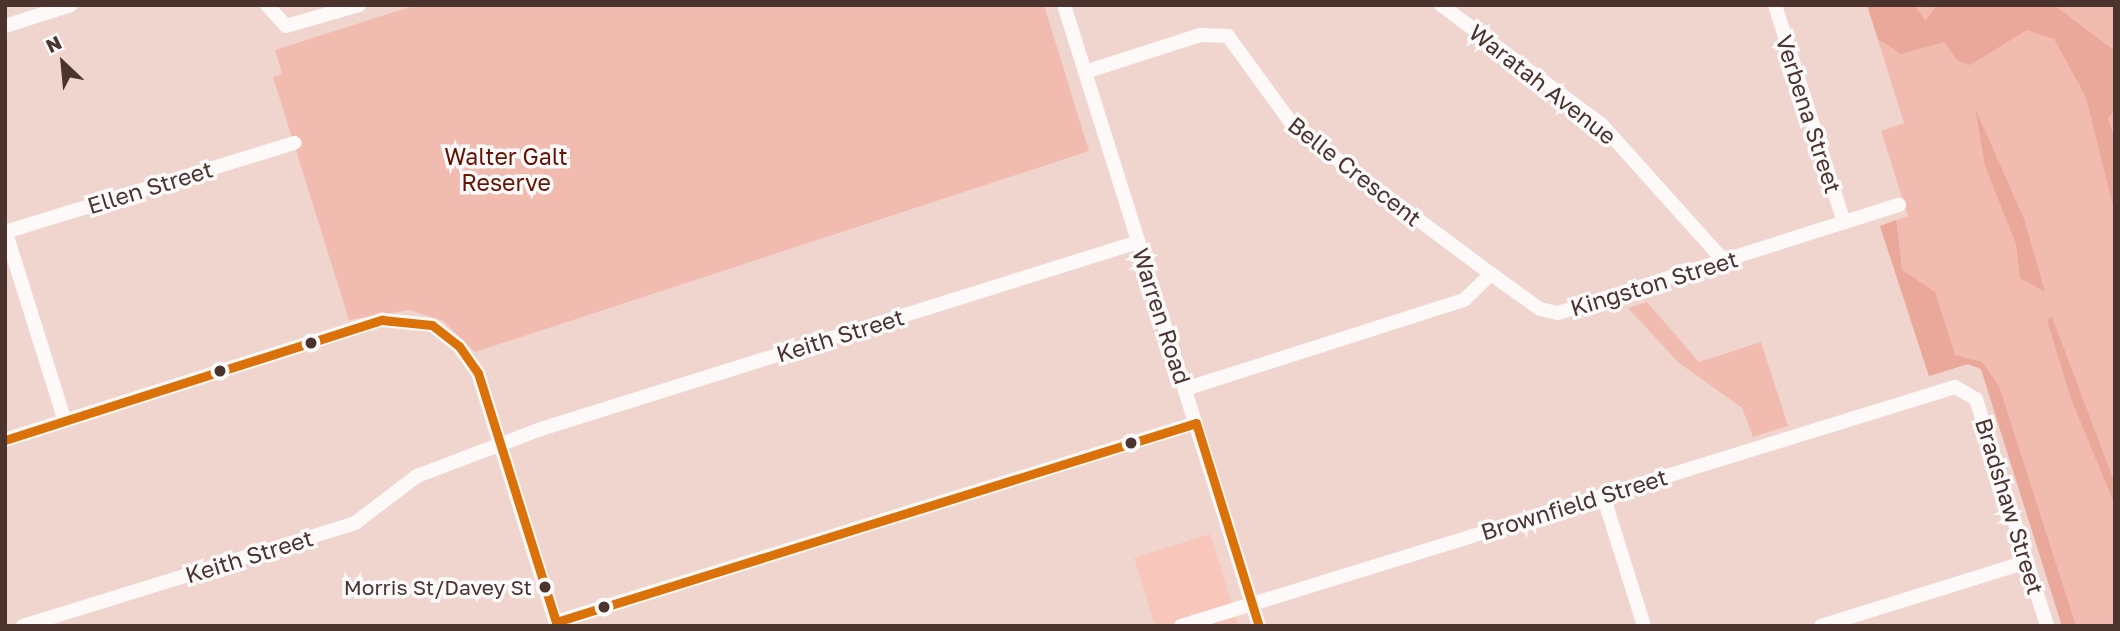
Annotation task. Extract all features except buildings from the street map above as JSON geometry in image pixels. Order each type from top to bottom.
[{"type":"street","points":[[5,26],[71,5]]},
{"type":"street","points":[[267,5],[286,26],[359,5]]},
{"type":"street","name":"Warren Road","points":[[1064,5],[1259,626]]},
{"type":"street","name":"Waratah Avenue","points":[[1441,5],[1602,125],[1724,261]]},
{"type":"street","name":"Verbena Street","points":[[1775,5],[1844,222]]},
{"type":"street","name":"Belle Crescent","points":[[1085,72],[1200,35],[1228,36],[1294,127],[1491,274]]},
{"type":"street","name":"Ellen Street","points":[[5,231],[295,142]]},
{"type":"street","name":"Kingston Street","points":[[1491,274],[1540,309],[1558,313],[1899,205]]},
{"type":"street","points":[[5,231],[65,421]]},
{"type":"street","name":"Keith Street","points":[[23,626],[355,523],[410,479],[541,429],[1138,242]]},
{"type":"street","points":[[1185,388],[1464,300],[1491,274]]},
{"type":"street","points":[[5,440],[397,318],[432,326],[459,346],[478,373],[556,624],[1196,423]]},
{"type":"street","name":"Brownfield Street","points":[[1181,626],[1949,388],[1967,389]]},
{"type":"street","name":"Bradshaw Street","points":[[1967,389],[1976,399],[2047,626]]},
{"type":"street","points":[[1603,495],[1644,626]]},
{"type":"street","points":[[1821,626],[2027,562]]},
{"type":"shaded area","points":[[1867,5],[1914,5],[1926,21],[1937,5],[2054,5],[2115,51],[2115,109],[2108,118],[2115,139],[2115,214],[2086,97],[2054,39],[2027,30],[1970,65],[1958,61],[1944,42],[1901,54],[1878,39]]},
{"type":"shaded area","points":[[1975,108],[2024,219],[2045,292],[2020,278],[2016,244],[1985,166]]},
{"type":"shaded area","points":[[1896,220],[1902,270],[1935,292],[1955,355],[1982,362],[1999,386],[2076,626],[2062,626],[1981,369],[1968,364],[1929,376],[1880,226]]},
{"type":"shaded area","points":[[2052,317],[2115,484],[2115,505],[2071,399],[2047,320]]},
{"type":"shaded area","points":[[1210,534],[1239,626],[1155,626],[1134,558]]},
{"type":"green space","name":"Walter Galt Reserve","points":[[416,5],[1044,5],[1089,151],[475,352],[443,321],[410,310],[349,320],[273,77],[282,74],[275,50]]},
{"type":"green space","points":[[1867,5],[2115,5],[2115,626],[2062,626],[1981,369],[1968,364],[1929,376],[1880,226],[1908,216],[1881,131],[1904,123]]},
{"type":"green space","points":[[1647,302],[1699,362],[1761,342],[1788,426],[1753,437],[1742,408],[1679,363],[1628,308]]},
{"type":"transit line","points":[[5,440],[382,320],[432,325],[459,346],[478,373],[556,622]]},
{"type":"transit line","points":[[1196,423],[1259,626]]},
{"type":"transit line","points":[[556,622],[1196,423]]},
{"type":"place","name":"Morris St/Davey St","points":[[545,587]]}]
